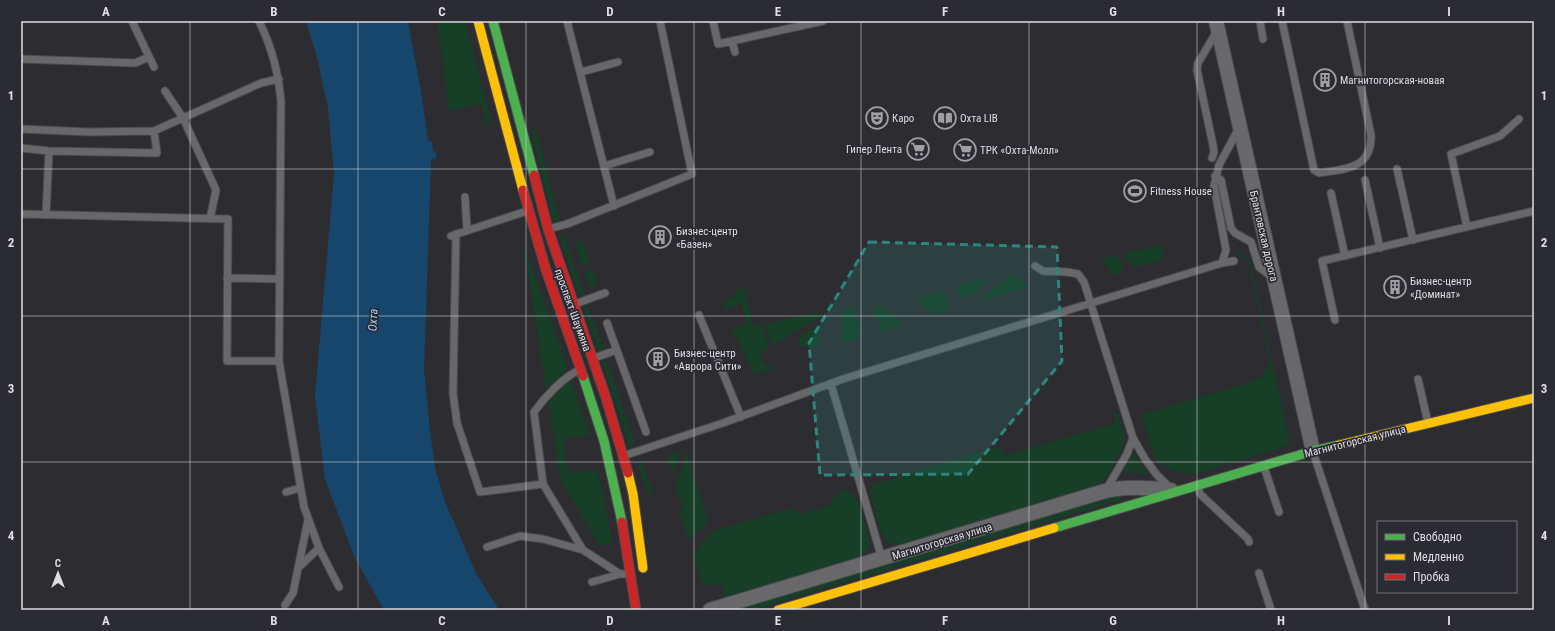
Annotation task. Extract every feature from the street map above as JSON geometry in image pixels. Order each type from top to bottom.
[{"type":"street","name":"проспект Шаумяна","points":[[478,21],[529,210],[554,295],[582,369],[611,464],[622,521],[636,610]]},
{"type":"street","name":"проспект Шаумяна","points":[[493,21],[548,229],[624,456],[632,494],[644,576]]},
{"type":"street","name":"Брантовская дорога","points":[[1217,25],[1239,128],[1313,450]]},
{"type":"street","name":"Магнитогорская улица","points":[[779,610],[1263,464],[1313,450],[1534,398]]},
{"type":"street","name":"Магнитогорская улица","points":[[710,610],[1105,491],[1138,487],[1175,490]]},
{"type":"lane","points":[[132,21],[154,67]]},
{"type":"lane","points":[[259,21],[268,41],[279,79],[279,361],[304,507],[319,548],[339,587]]},
{"type":"lane","points":[[568,21],[614,206]]},
{"type":"lane","points":[[548,229],[567,224],[692,174],[660,21]]},
{"type":"lane","points":[[713,21],[718,44],[823,21]]},
{"type":"lane","points":[[1260,21],[1263,39]]},
{"type":"lane","points":[[1282,21],[1314,170],[1319,173],[1348,168],[1356,165],[1367,155],[1371,144],[1371,135],[1347,21]]},
{"type":"lane","points":[[1212,158],[1214,152],[1213,145],[1198,70],[1198,63],[1217,25]]},
{"type":"lane","points":[[732,41],[735,52]]},
{"type":"lane","points":[[21,59],[135,63],[149,57]]},
{"type":"lane","points":[[581,72],[618,62]]},
{"type":"lane","points":[[21,129],[89,132],[154,131],[262,83],[279,79]]},
{"type":"lane","points":[[166,91],[183,118],[216,190],[210,219]]},
{"type":"lane","points":[[1467,227],[1451,154],[1500,136],[1519,119]]},
{"type":"lane","points":[[1222,263],[1226,250],[1214,186],[1215,176],[1218,165],[1239,128]]},
{"type":"lane","points":[[21,148],[49,151],[157,153],[154,131]]},
{"type":"lane","points":[[46,215],[49,151]]},
{"type":"lane","points":[[604,166],[650,152]]},
{"type":"lane","points":[[1397,168],[1413,240]]},
{"type":"lane","points":[[1215,176],[1221,180],[1231,228],[1234,233],[1251,242],[1259,267],[1275,280]]},
{"type":"lane","points":[[1365,180],[1380,248]]},
{"type":"lane","points":[[1331,193],[1345,256]]},
{"type":"lane","points":[[465,197],[468,230]]},
{"type":"lane","points":[[529,210],[453,235],[453,393],[457,423],[468,461],[480,492],[543,484]]},
{"type":"lane","points":[[1335,320],[1322,261],[1534,211]]},
{"type":"lane","points":[[21,214],[228,219],[227,361],[279,361]]},
{"type":"lane","points":[[624,456],[741,417],[831,384],[1222,263],[1234,261]]},
{"type":"lane","points":[[1035,266],[1043,271],[1078,274],[1084,282],[1133,438],[1145,459],[1157,475],[1175,490]]},
{"type":"lane","points":[[228,278],[280,279]]},
{"type":"lane","points":[[573,305],[605,293]]},
{"type":"lane","points":[[699,315],[741,417]]},
{"type":"lane","points":[[607,323],[646,432]]},
{"type":"lane","points":[[592,359],[617,350]]},
{"type":"lane","points":[[582,369],[572,374],[545,396],[534,412],[543,484],[583,550]]},
{"type":"lane","points":[[1418,378],[1428,423]]},
{"type":"lane","points":[[831,384],[882,559]]},
{"type":"lane","points":[[1105,491],[1127,454],[1133,438]]},
{"type":"lane","points":[[1313,450],[1365,610]]},
{"type":"lane","points":[[1263,464],[1279,512]]},
{"type":"lane","points":[[1197,484],[1200,494],[1248,539],[1249,542]]},
{"type":"lane","points":[[286,492],[300,488]]},
{"type":"lane","points":[[285,605],[293,593],[308,520]]},
{"type":"lane","points":[[487,547],[520,536],[543,539],[583,550],[620,574]]},
{"type":"lane","points":[[298,568],[319,548]]},
{"type":"lane","points":[[1259,573],[1272,610]]},
{"type":"lane","points":[[592,582],[620,574],[644,576]]},
{"type":"highlighted area","points":[[869,242],[1057,247],[1062,361],[968,474],[820,475],[809,343]]},
{"type":"green space","points":[[437,21],[465,21],[492,124],[487,125],[481,104],[448,111],[446,81]]},
{"type":"green space","points":[[535,127],[560,221],[554,221],[531,131]]},
{"type":"green space","points":[[564,234],[584,295],[580,297],[560,237]]},
{"type":"green space","points":[[581,240],[590,263],[582,267],[575,243]]},
{"type":"green space","points":[[524,244],[568,369],[546,389]]},
{"type":"green space","points":[[1162,245],[1164,256],[1162,260],[1133,268],[1122,254]]},
{"type":"green space","points":[[1239,252],[1244,254],[1251,263],[1290,445],[1194,474],[1176,472],[1155,458],[1141,415],[1260,379],[1270,362],[1249,264],[1247,259],[1240,255]]},
{"type":"green space","points":[[1116,256],[1123,267],[1119,274],[1113,275],[1101,258]]},
{"type":"green space","points":[[593,269],[598,284],[590,287],[584,273]]},
{"type":"green space","points":[[1011,275],[1027,284],[1028,287],[984,300],[984,296]]},
{"type":"green space","points":[[982,279],[985,280],[985,284],[967,298],[960,296],[958,293],[959,285]]},
{"type":"green space","points":[[744,287],[753,326],[762,325],[769,348],[762,352],[761,358],[765,365],[772,366],[773,369],[754,374],[732,329],[747,324],[741,304],[725,309],[723,304],[724,301],[736,296],[735,291]]},
{"type":"green space","points":[[940,292],[945,293],[948,307],[946,313],[938,314],[930,312],[917,301],[920,297]]},
{"type":"green space","points":[[878,306],[881,306],[901,321],[900,326],[882,331],[875,311]]},
{"type":"green space","points":[[588,307],[604,350],[599,352],[584,308]]},
{"type":"green space","points":[[848,307],[854,310],[861,336],[858,339],[846,343],[842,341],[841,338],[844,311]]},
{"type":"green space","points":[[820,313],[822,316],[772,346],[765,324]]},
{"type":"green space","points":[[822,322],[818,348],[799,346],[800,336]]},
{"type":"green space","points":[[607,360],[635,443],[629,445],[602,361]]},
{"type":"green space","points":[[571,381],[590,435],[564,439],[568,473],[597,470],[602,486],[612,543],[600,546],[561,482],[549,401],[568,382]]},
{"type":"green space","points":[[1113,412],[1118,415],[1124,436],[1124,443],[1106,478],[1097,486],[899,546],[889,543],[881,532],[871,492],[871,488],[874,484],[994,448],[1001,449],[1005,456],[1116,423]]},
{"type":"green space","points":[[681,452],[673,475],[668,456]]},
{"type":"green space","points":[[687,453],[708,523],[689,540],[679,510],[683,508],[676,485]]},
{"type":"green space","points":[[1135,453],[1142,468],[1148,475],[1134,472],[1123,473],[1133,454]]},
{"type":"green space","points":[[641,459],[653,493],[648,495],[638,467]]},
{"type":"green space","points":[[845,490],[852,493],[857,500],[870,541],[869,549],[860,558],[725,598],[723,584],[712,586],[702,583],[693,554],[711,532],[791,508],[801,514],[830,506],[835,496],[839,492]]},
{"type":"green space","points":[[1119,495],[1121,497],[1120,500],[753,610],[737,610]]},
{"type":"water","name":"Охта","points":[[306,21],[408,21],[428,140],[432,142],[433,151],[436,152],[437,157],[431,160],[424,371],[435,468],[445,502],[476,573],[499,610],[384,610],[356,560],[325,480],[315,396],[334,174],[328,108],[318,61]]},
{"type":"traffic: fast","points":[[493,21],[534,175]]},
{"type":"traffic: fast","points":[[583,376],[604,441],[622,522]]},
{"type":"traffic: fast","points":[[1054,528],[1313,451],[1339,445]]},
{"type":"traffic: slow","points":[[478,21],[523,190]]},
{"type":"traffic: slow","points":[[1339,445],[1534,398]]},
{"type":"traffic: slow","points":[[628,473],[633,494],[643,568]]},
{"type":"traffic: slow","points":[[778,610],[1054,528]]},
{"type":"traffic: jam","points":[[534,175],[548,229],[606,398],[628,473]]},
{"type":"traffic: jam","points":[[523,190],[546,270],[583,376]]},
{"type":"traffic: jam","points":[[622,522],[636,610]]},
{"type":"place","name":"Магнитогорская-новая","points":[[1325,80]]},
{"type":"place","name":"Каро","points":[[877,118]]},
{"type":"place","name":"Охта LIB","points":[[945,118]]},
{"type":"place","name":"Гипер Лента","points":[[918,149]]},
{"type":"place","name":"ТРК «Охта-Молл»","points":[[965,150]]},
{"type":"place","name":"Fitness House","points":[[1135,191]]},
{"type":"place","name":"Бизнес-центр «Базен»","points":[[660,237]]},
{"type":"place","name":"Бизнес-центр «Доминат»","points":[[1395,287]]},
{"type":"place","name":"Бизнес-центр «Аврора Сити»","points":[[658,359]]}]
